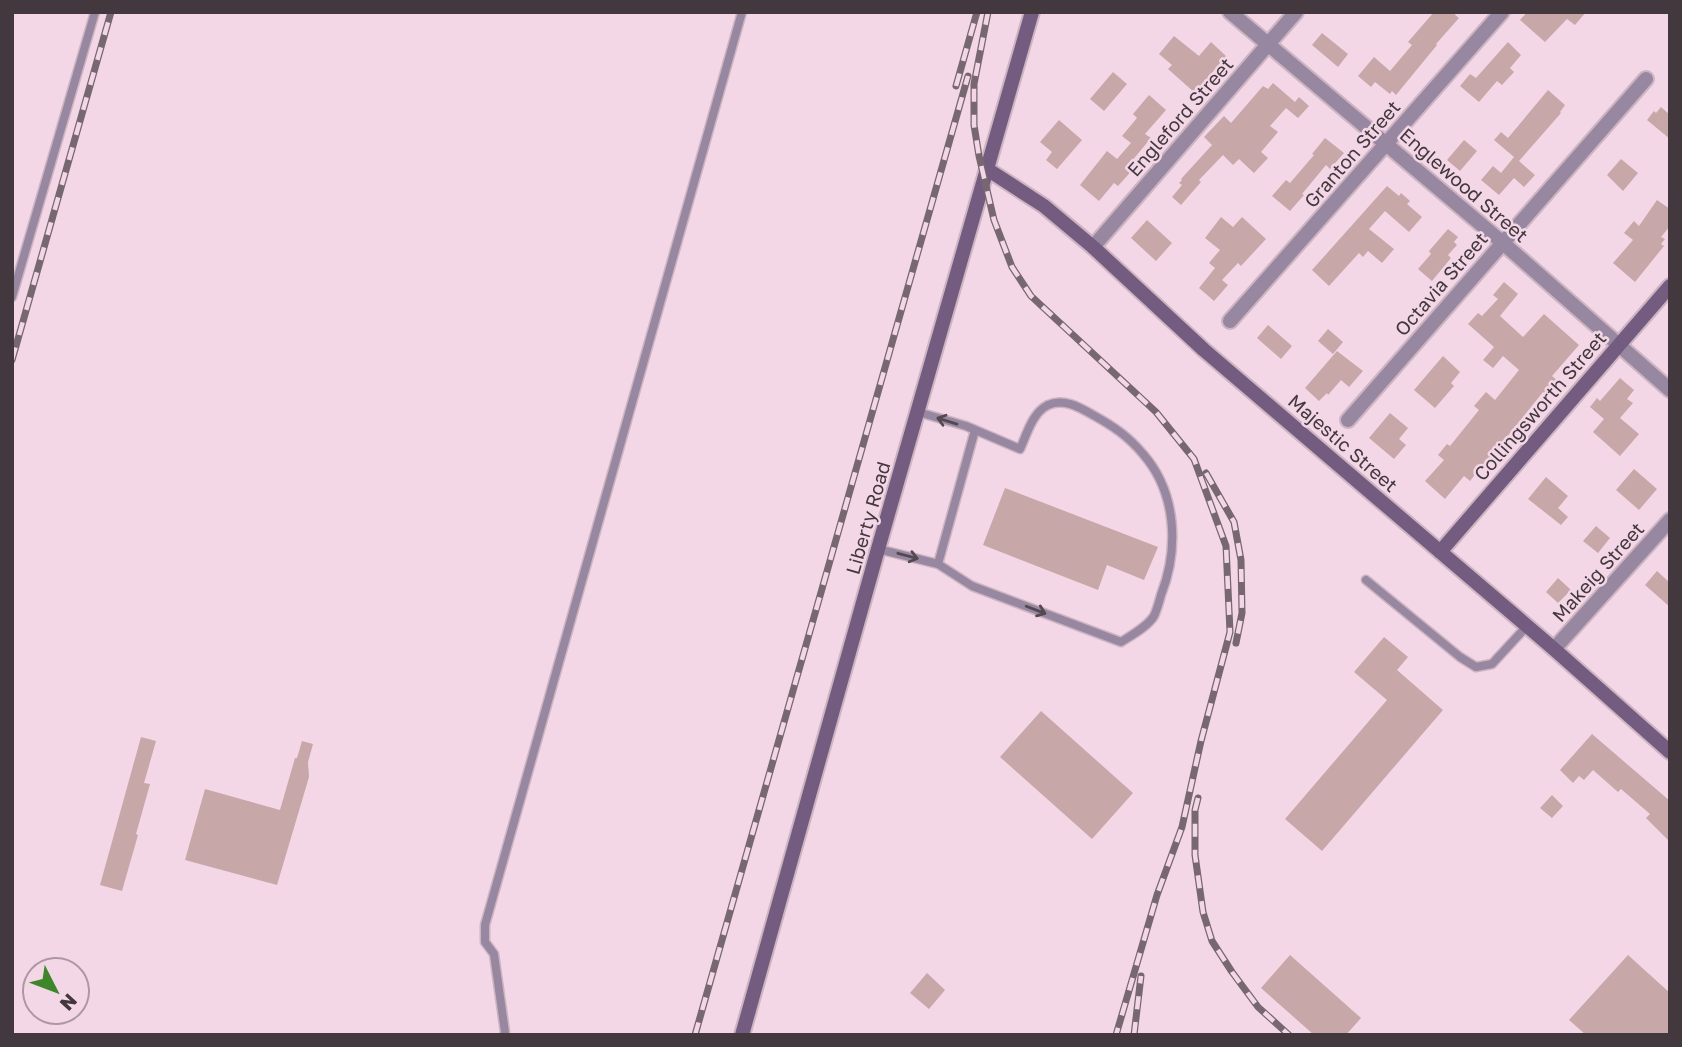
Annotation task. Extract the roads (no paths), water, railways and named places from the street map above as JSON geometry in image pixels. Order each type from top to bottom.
[{"type":"street","name":"Liberty Road","points":[[742,1035],[1032,12]]},
{"type":"street","name":"Englewood Street","points":[[1230,12],[1503,243],[1670,390]]},
{"type":"street","name":"Engleford Street","points":[[1093,247],[1296,12]]},
{"type":"street","name":"Granton Street","points":[[1230,321],[1502,12]]},
{"type":"street","name":"Octavia Street","points":[[1348,420],[1646,79]]},
{"type":"street","name":"Majestic Street","points":[[987,169],[1044,206],[1093,247],[1204,350],[1555,649],[1670,752]]},
{"type":"street","name":"Collingsworth Street","points":[[1440,552],[1670,286]]},
{"type":"street","name":"Makeig Street","points":[[1555,649],[1670,520]]},
{"type":"lane","points":[[12,297],[95,12]]},
{"type":"lane","points":[[504,1035],[494,954],[485,943],[485,925],[742,12]]},
{"type":"lane","points":[[878,549],[938,564],[972,586],[1121,642],[1154,616],[1169,576],[1173,544],[1167,495],[1144,454],[1116,428],[1076,406],[1060,402],[1046,406],[1035,415],[1020,449],[975,430],[918,412]]},
{"type":"lane","points":[[938,564],[975,430]]},
{"type":"lane","points":[[1366,580],[1476,667],[1492,664],[1527,626]]},
{"type":"railway","points":[[12,360],[111,12]]},
{"type":"railway","points":[[956,86],[977,12]]},
{"type":"railway","points":[[988,12],[974,84],[974,125],[994,220],[1012,267],[1031,296],[1156,412],[1194,459],[1226,546],[1230,632],[1201,741],[1182,827],[1157,895],[1116,1035]]},
{"type":"railway","points":[[695,1035],[968,76]]},
{"type":"railway","points":[[1206,473],[1234,522],[1241,560],[1242,613],[1236,643]]},
{"type":"railway","points":[[1198,798],[1195,810],[1195,855],[1203,912],[1212,941],[1258,1007],[1289,1035]]},
{"type":"railway","points":[[1134,1035],[1141,976]]}]
